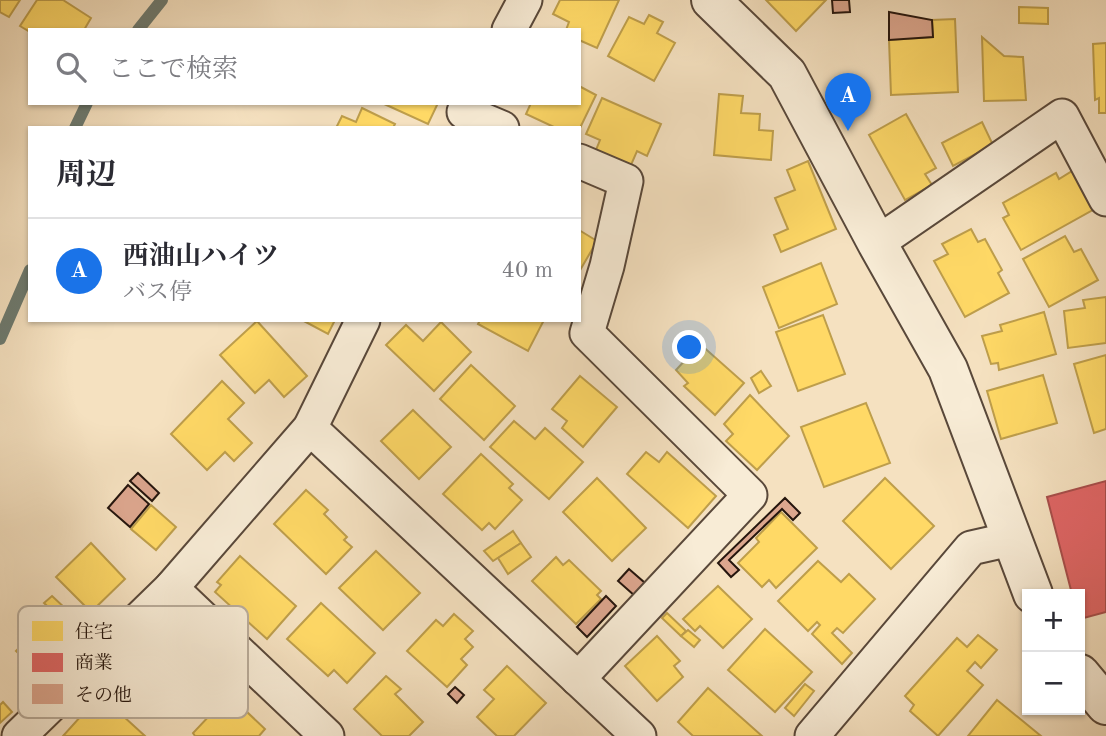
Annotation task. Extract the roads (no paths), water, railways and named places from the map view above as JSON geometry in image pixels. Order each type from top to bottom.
[{"type":"street","points":[[510,28],[525,0]]},
{"type":"street","points":[[711,0],[787,74],[947,369],[1031,589]]},
{"type":"street","points":[[463,114],[496,126]]},
{"type":"street","points":[[877,243],[1062,116],[1106,199]]},
{"type":"street","points":[[578,679],[750,495],[587,333],[607,266],[626,181],[581,162]]},
{"type":"street","points":[[153,606],[310,428],[362,322]]},
{"type":"street","points":[[310,428],[639,736]]},
{"type":"street","points":[[812,736],[971,548],[1010,539]]},
{"type":"street","points":[[171,588],[190,606]]},
{"type":"street","points":[[248,661],[327,736]]},
{"type":"street","points":[[1085,680],[1106,705]]},
{"type":"street","points":[[19,736],[37,718]]},
{"type":"waterway","points":[[140,28],[162,0]]},
{"type":"waterway","points":[[76,126],[86,105]]},
{"type":"waterway","points":[[0,339],[28,275]]},
{"type":"place","name":"西油山ハイツ","points":[[848,131]]}]
